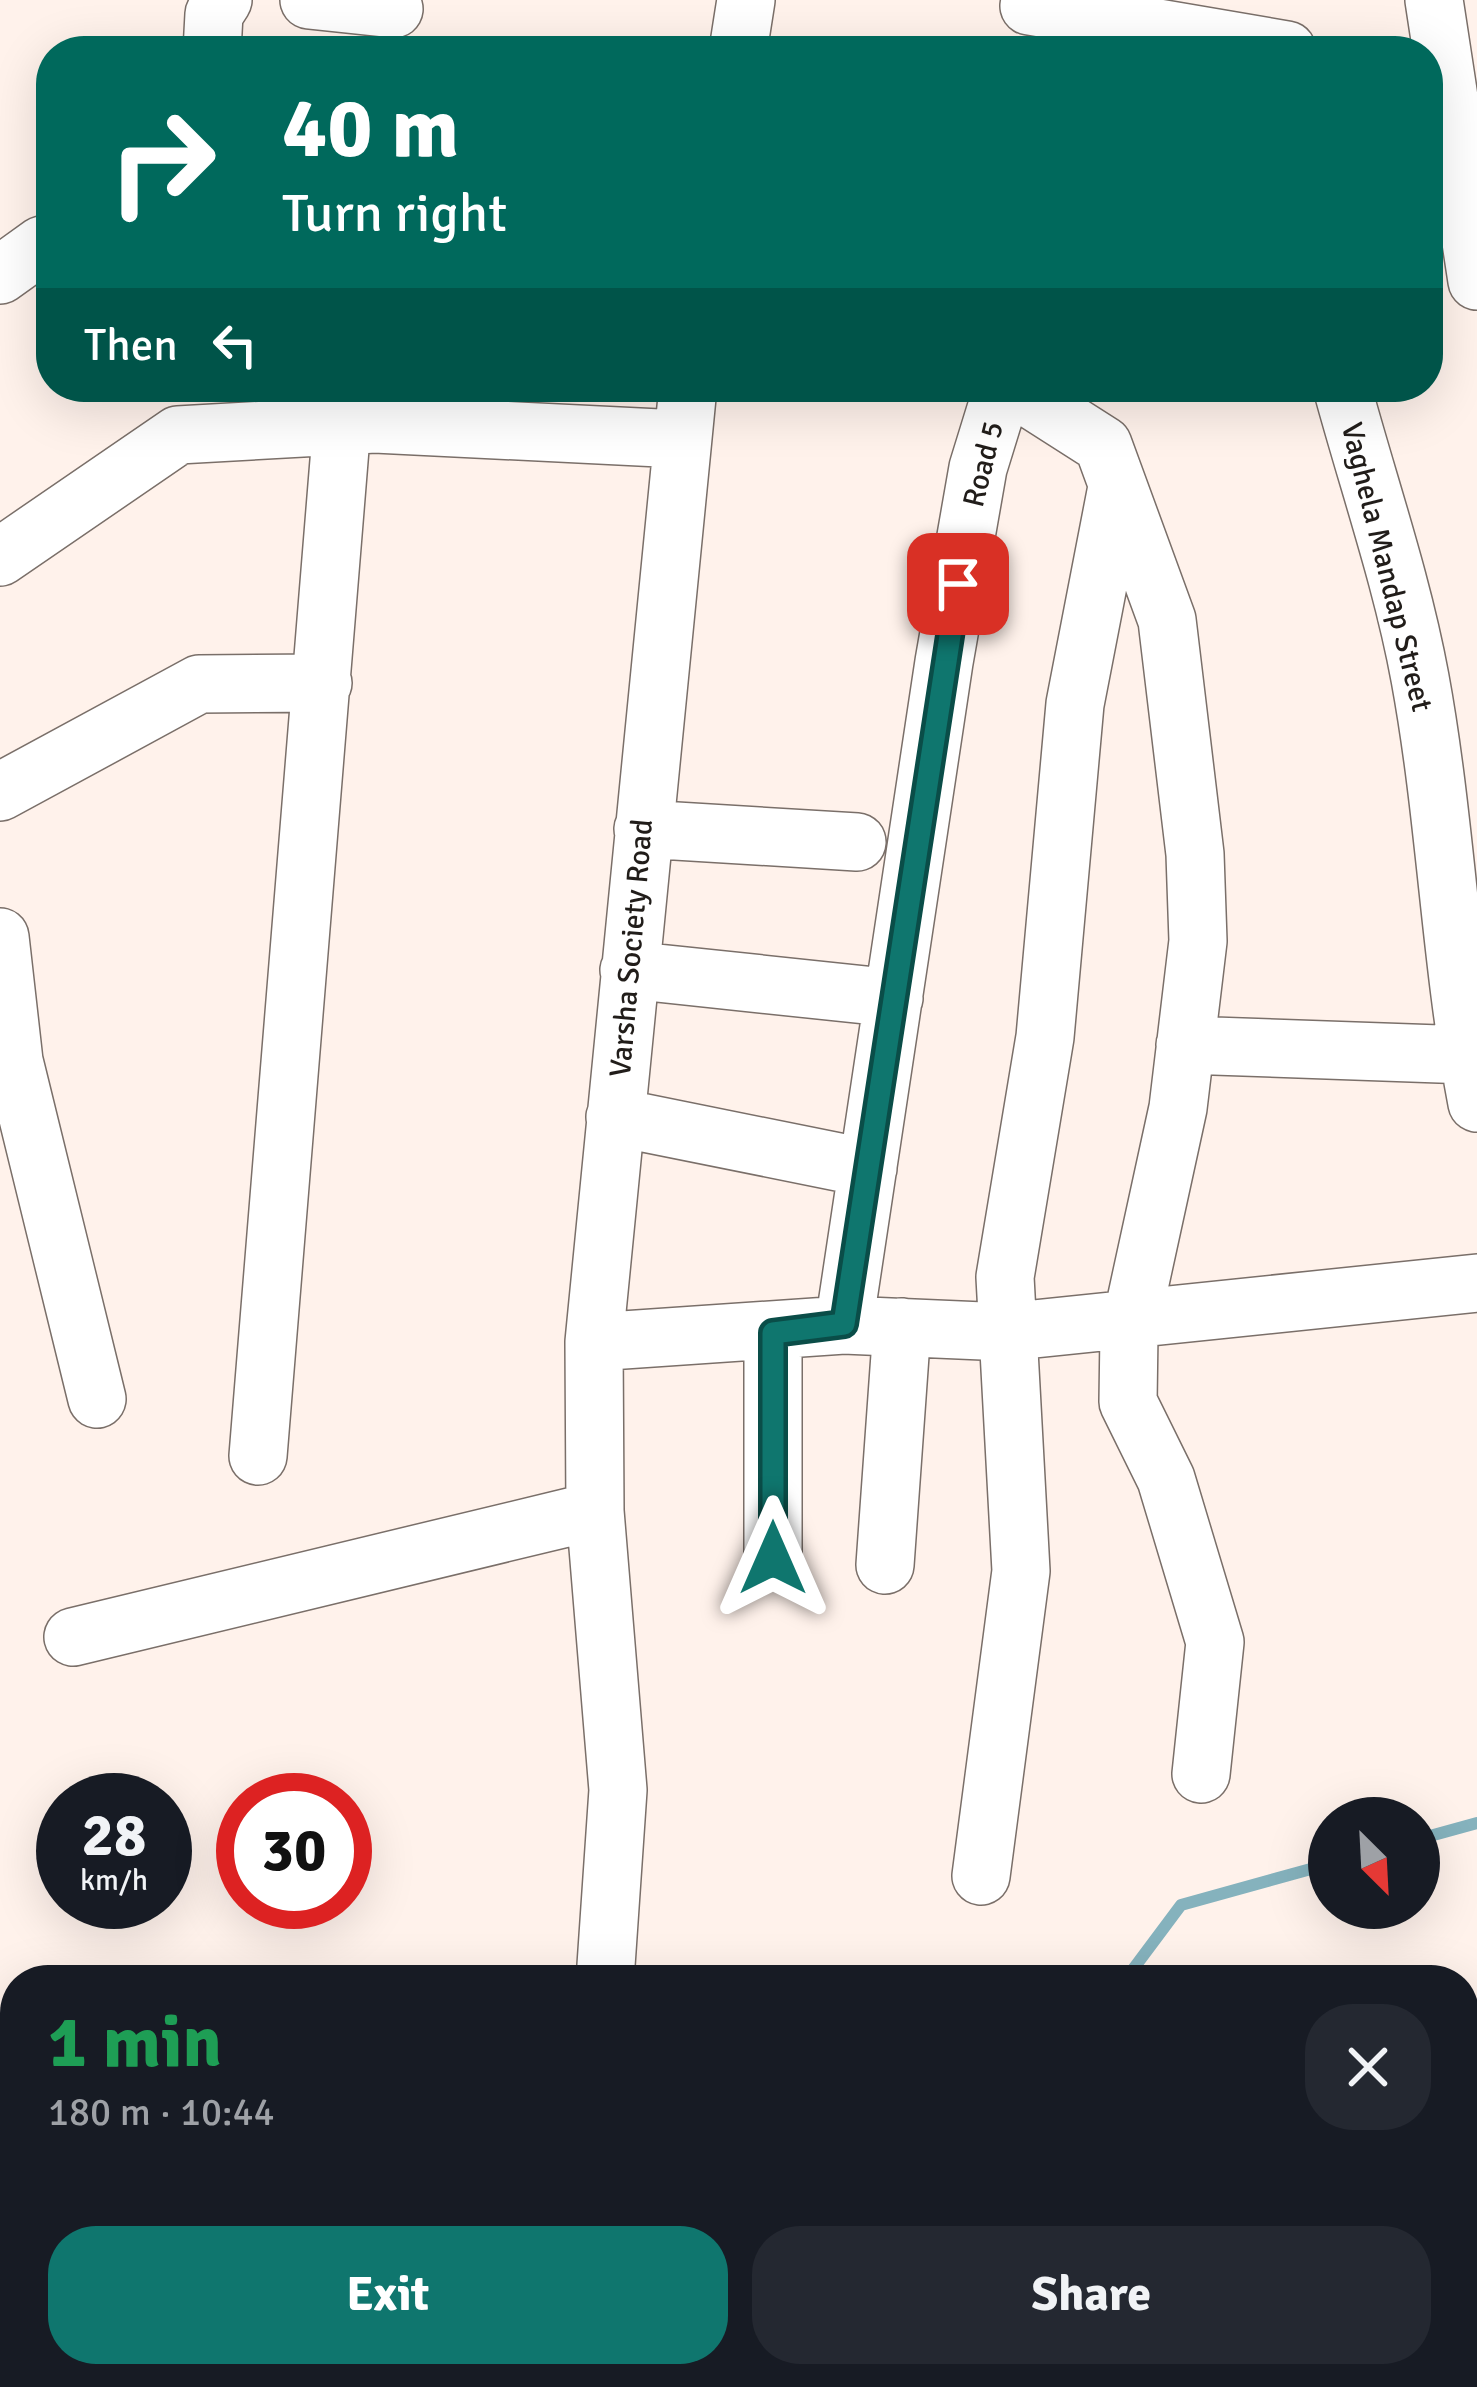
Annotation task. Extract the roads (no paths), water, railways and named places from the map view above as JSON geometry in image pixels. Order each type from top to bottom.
[{"type":"street","points":[[213,36],[214,14],[223,0]]},
{"type":"street","points":[[310,0],[392,20]]},
{"type":"street","points":[[740,36],[746,0]]},
{"type":"street","points":[[1280,0],[1285,36]]},
{"type":"street","points":[[1434,0],[1462,89],[1477,280]]},
{"type":"street","points":[[1028,19],[1166,36]]},
{"type":"street","name":"Road 5","points":[[844,1324],[978,468],[1002,402]]},
{"type":"street","points":[[1033,402],[1103,445],[1167,620],[1195,854],[1198,940],[1178,1108],[1132,1319],[1128,1402],[1166,1479],[1215,1642],[1201,1774]]},
{"type":"street","name":"Vaghela Mandap Street","points":[[1346,402],[1419,674],[1470,1045]]},
{"type":"street","points":[[258,1456],[343,406]]},
{"type":"street","points":[[0,557],[178,434],[343,406],[684,413]]},
{"type":"street","name":"Varsha Society Road","points":[[605,1965],[618,1790],[595,1511],[594,1342],[684,413]]},
{"type":"street","points":[[981,1876],[1021,1571],[1005,1276],[1045,1037],[1075,704],[1117,484]]},
{"type":"street","points":[[0,792],[199,684],[323,683]]},
{"type":"street","points":[[643,829],[857,842]]},
{"type":"street","points":[[0,937],[14,1060],[97,1399]]},
{"type":"street","points":[[629,970],[894,998]]},
{"type":"street","points":[[1185,1045],[1470,1045]]},
{"type":"street","points":[[615,1117],[868,1168]]},
{"type":"street","points":[[594,1342],[773,1333],[844,1324],[1006,1332],[1477,1283]]},
{"type":"street","points":[[885,1565],[902,1327]]},
{"type":"street","points":[[773,1333],[773,1558]]},
{"type":"street","points":[[74,1637],[595,1511]]},
{"type":"waterway","points":[[1440,1833],[1477,1823]]},
{"type":"waterway","points":[[1136,1965],[1181,1905],[1308,1870]]}]
